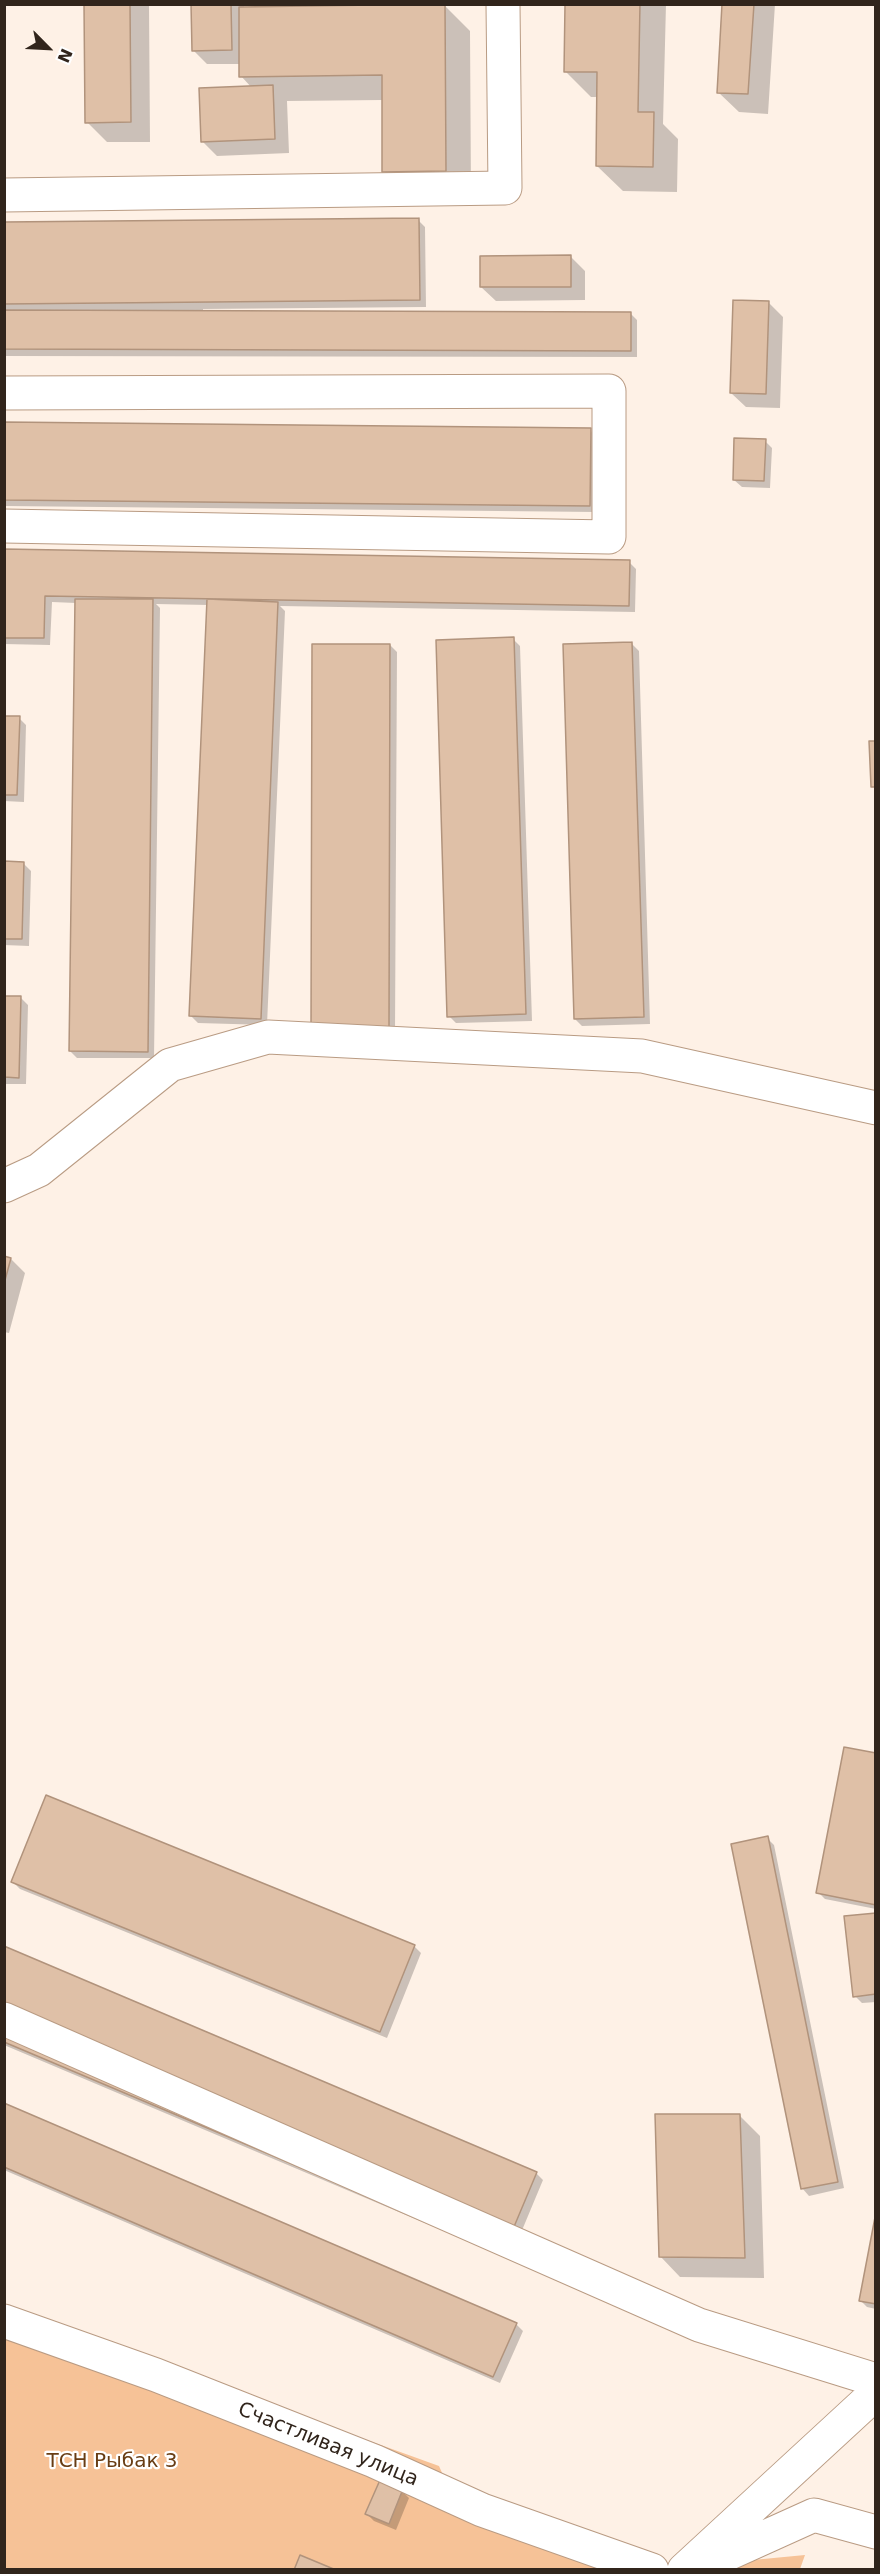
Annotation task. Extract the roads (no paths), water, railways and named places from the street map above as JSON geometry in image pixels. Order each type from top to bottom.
[{"type":"lane","points":[[4,195],[505,188],[503,4]]},
{"type":"lane","points":[[4,393],[609,391],[609,537],[4,526]]},
{"type":"lane","points":[[4,1186],[39,1170],[170,1065],[268,1037],[642,1056],[876,1108]]},
{"type":"lane","points":[[4,2019],[699,2325],[876,2379]]},
{"type":"lane","name":"Счастливая улица","points":[[4,2321],[156,2375],[374,2461],[482,2510],[652,2570]]},
{"type":"lane","points":[[684,2570],[876,2393]]},
{"type":"lane","points":[[694,2570],[814,2515],[876,2532]]},
{"type":"park label","name":"ТСН Рыбак 3","points":[[112,2462]]}]
